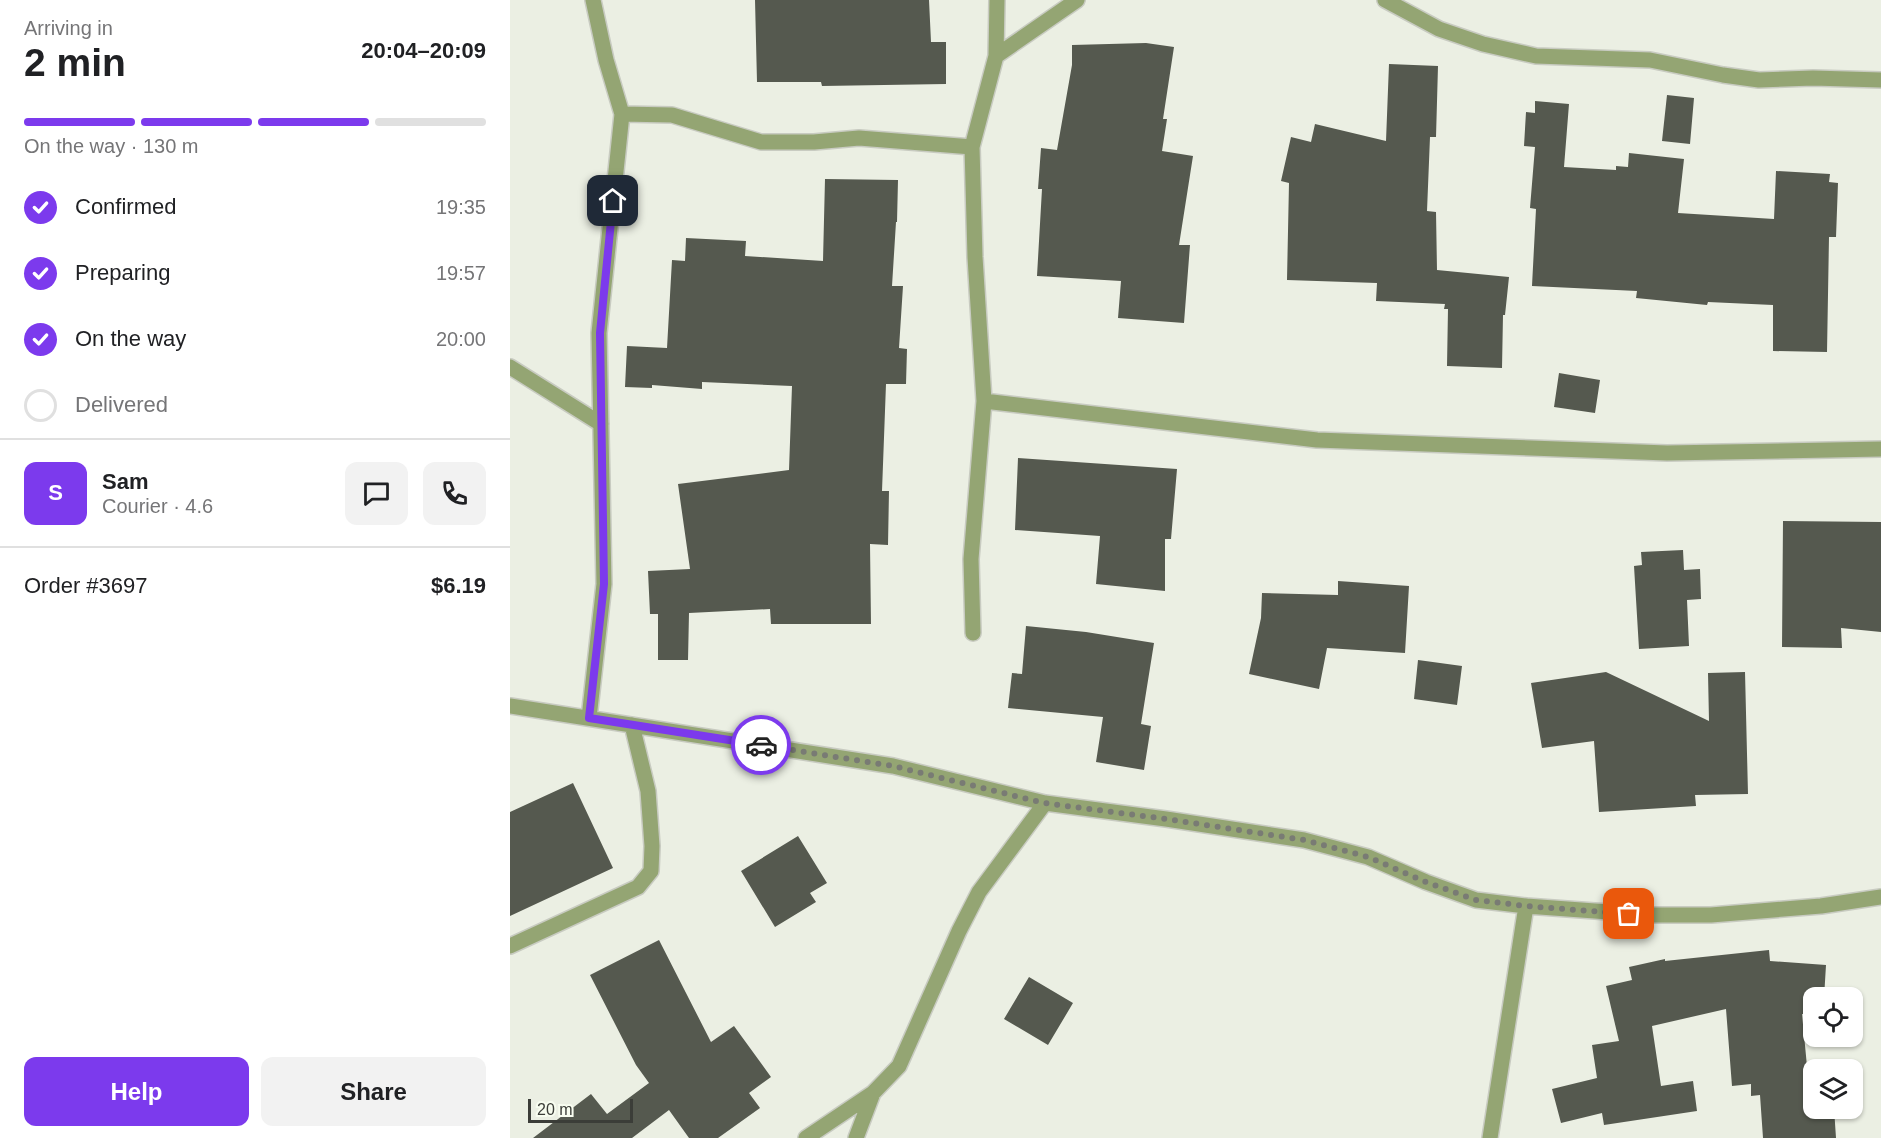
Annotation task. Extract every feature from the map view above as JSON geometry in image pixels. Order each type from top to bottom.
[{"type":"street","points":[[589,718],[604,584],[600,333],[622,114],[606,60],[593,0]]},
{"type":"street","points":[[973,633],[971,560],[984,401],[975,257],[972,147],[996,56],[997,0]]},
{"type":"street","points":[[996,56],[1077,0]]},
{"type":"street","points":[[1385,0],[1439,29],[1483,44],[1536,56],[1650,60],[1759,80],[1824,78],[1881,80]]},
{"type":"street","points":[[622,114],[672,115],[761,142],[814,142],[859,138],[972,147]]},
{"type":"street","points":[[510,367],[601,424]]},
{"type":"street","points":[[984,401],[1317,440],[1667,453],[1881,449]]},
{"type":"street","points":[[510,706],[893,766],[1044,803],[1304,840],[1368,857],[1476,900],[1650,915],[1711,915],[1821,906],[1881,897]]},
{"type":"street","points":[[510,946],[638,887],[651,871],[652,846],[648,791],[632,725]]},
{"type":"street","points":[[806,1138],[873,1093],[899,1066],[979,892],[1044,803]]},
{"type":"street","points":[[1490,1138],[1526,906]]},
{"type":"street","points":[[856,1138],[873,1093]]},
{"type":"building","points":[[755,0],[929,0],[931,42],[946,42],[946,84],[822,86],[821,82],[757,82]]},
{"type":"building","points":[[1146,43],[1174,47],[1163,119],[1167,119],[1162,151],[1193,156],[1179,245],[1190,245],[1184,323],[1118,318],[1121,281],[1037,276],[1042,189],[1038,189],[1041,148],[1057,150],[1072,65],[1072,45]]},
{"type":"building","points":[[1389,64],[1438,66],[1436,137],[1430,137],[1427,211],[1436,212],[1437,270],[1509,277],[1505,315],[1503,315],[1502,368],[1447,366],[1448,309],[1444,309],[1445,304],[1376,301],[1377,283],[1287,280],[1289,183],[1281,181],[1291,137],[1311,142],[1315,124],[1386,141]]},
{"type":"building","points":[[1667,95],[1694,98],[1690,144],[1662,141]]},
{"type":"building","points":[[1535,101],[1569,104],[1564,167],[1616,170],[1616,166],[1628,167],[1629,153],[1684,159],[1678,213],[1774,219],[1776,171],[1830,174],[1829,182],[1838,183],[1836,237],[1829,237],[1827,352],[1773,351],[1773,305],[1708,302],[1707,305],[1636,298],[1637,291],[1532,286],[1536,209],[1530,208],[1535,147],[1524,146],[1526,112],[1535,113]]},
{"type":"building","points":[[825,179],[898,180],[892,286],[903,286],[899,348],[907,349],[906,384],[886,384],[882,491],[889,491],[888,545],[870,544],[871,624],[771,624],[770,609],[689,613],[688,660],[658,660],[658,614],[650,614],[648,571],[690,569],[678,484],[789,470],[792,386],[702,382],[702,389],[652,385],[652,388],[625,387],[627,346],[667,348],[672,260],[685,261],[686,238],[746,241],[745,256],[823,261]]},
{"type":"building","points":[[1559,373],[1600,380],[1595,413],[1554,407]]},
{"type":"building","points":[[1018,458],[1177,469],[1171,539],[1165,539],[1165,591],[1096,584],[1100,536],[1015,530]]},
{"type":"building","points":[[1783,521],[1881,522],[1881,632],[1841,628],[1842,648],[1782,647]]},
{"type":"building","points":[[1683,550],[1684,570],[1700,569],[1701,599],[1687,600],[1689,646],[1639,649],[1634,566],[1642,565],[1641,552]]},
{"type":"building","points":[[1338,581],[1409,586],[1405,653],[1327,648],[1319,689],[1249,674],[1261,618],[1262,593],[1338,595]]},
{"type":"building","points":[[1026,626],[1086,632],[1154,643],[1141,724],[1151,726],[1144,770],[1096,762],[1103,717],[1008,708],[1012,673],[1022,674]]},
{"type":"building","points":[[1418,660],[1462,666],[1457,705],[1414,699]]},
{"type":"building","points":[[1606,672],[1709,721],[1708,673],[1745,672],[1748,794],[1695,795],[1696,806],[1599,812],[1594,741],[1542,748],[1531,683]]},
{"type":"building","points":[[573,783],[613,868],[510,916],[510,812]]},
{"type":"building","points":[[798,836],[827,883],[810,893],[816,902],[775,927],[741,871]]},
{"type":"building","points":[[659,940],[711,1042],[734,1026],[771,1077],[749,1093],[760,1108],[718,1138],[689,1138],[669,1110],[632,1138],[533,1138],[591,1094],[607,1114],[649,1083],[636,1065],[590,975]]},
{"type":"building","points":[[1769,950],[1770,961],[1826,965],[1825,987],[1803,987],[1803,1047],[1805,1047],[1806,1059],[1803,1059],[1803,1119],[1835,1119],[1836,1138],[1763,1138],[1760,1095],[1751,1096],[1751,1084],[1732,1086],[1726,1009],[1652,1026],[1661,1086],[1693,1081],[1697,1111],[1604,1125],[1602,1113],[1561,1123],[1552,1089],[1597,1078],[1592,1045],[1619,1041],[1606,986],[1632,980],[1629,967],[1665,959],[1665,961]]},
{"type":"building","points":[[1029,977],[1073,1003],[1048,1045],[1004,1019]]},
{"type":"way so far","points":[[761,745],[893,766],[1044,803],[1304,840],[1368,857],[1476,900],[1629,914]]},
{"type":"route","points":[[613,201],[600,333],[604,584],[589,718],[761,745]]}]
